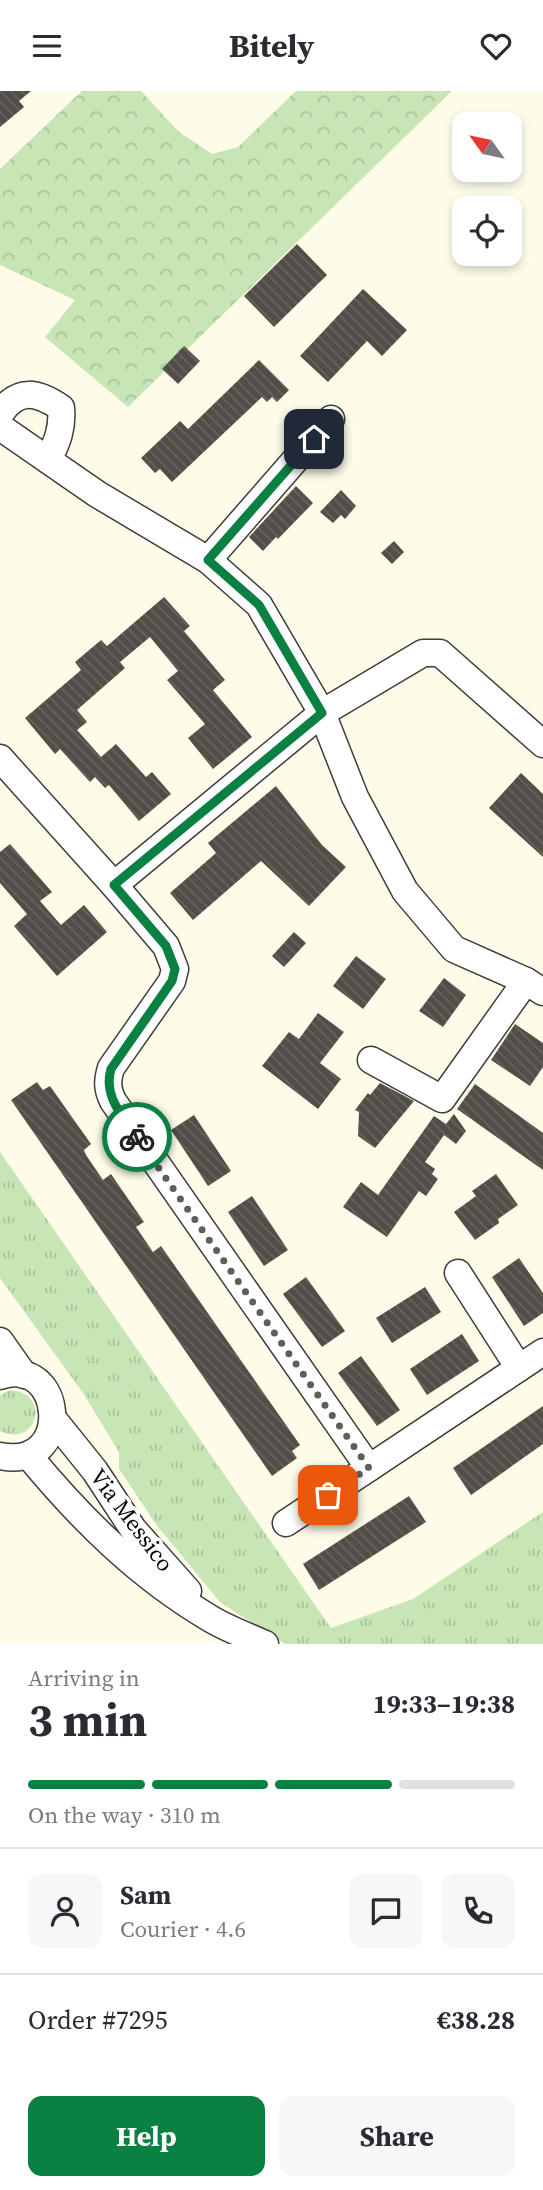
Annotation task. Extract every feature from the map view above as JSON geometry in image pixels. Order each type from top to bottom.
[{"type":"street","points":[[0,414],[5,407],[30,393],[47,398],[61,408],[59,437],[48,460]]},
{"type":"street","points":[[208,560],[331,419]]},
{"type":"street","points":[[0,428],[97,494],[208,560],[259,605],[322,713],[355,797],[405,891],[454,949],[534,987],[442,1099],[371,1060]]},
{"type":"street","points":[[114,885],[322,713],[423,653],[440,653],[543,744]]},
{"type":"street","points":[[0,758],[166,946],[175,969],[172,981],[111,1069],[107,1079],[108,1091],[369,1468]]},
{"type":"street","points":[[458,1273],[519,1368]]},
{"type":"street","name":"Via Messico","points":[[0,1341],[12,1375],[37,1382],[46,1390],[53,1406],[54,1420],[95,1471],[133,1529],[212,1619]]},
{"type":"street","points":[[286,1523],[543,1352]]},
{"type":"street","points":[[0,1456],[14,1458],[34,1452],[49,1435],[54,1420]]},
{"type":"street","name":"Via Messico","points":[[28,1455],[115,1550],[140,1570],[212,1619],[265,1644]]},
{"type":"green space","points":[[82,91],[141,91],[179,132],[212,154],[238,147],[296,91],[452,91],[128,407],[45,337],[75,300],[0,265],[0,169]]},
{"type":"green space","points":[[0,1152],[331,1628],[413,1599],[543,1512],[543,1644],[285,1644],[220,1602],[158,1527],[119,1469],[119,1452],[83,1393],[0,1278]]},
{"type":"green space","points":[[10,1390],[28,1396],[33,1403],[36,1413],[34,1420],[23,1433],[0,1431],[0,1395]]},
{"type":"building","points":[[0,91],[31,91],[19,101],[24,107],[0,127]]},
{"type":"building","points":[[297,244],[327,275],[274,327],[244,296]]},
{"type":"building","points":[[363,289],[407,330],[382,356],[367,341],[328,382],[300,356]]},
{"type":"building","points":[[184,346],[200,361],[178,384],[162,369]]},
{"type":"building","points":[[259,360],[289,390],[277,402],[272,397],[267,402],[262,397],[172,482],[160,469],[155,473],[141,458],[180,421],[188,429]]},
{"type":"building","points":[[296,486],[313,503],[263,551],[249,537]]},
{"type":"building","points":[[341,490],[356,506],[345,519],[341,515],[333,523],[320,512]]},
{"type":"building","points":[[394,541],[404,552],[392,564],[381,553]]},
{"type":"building","points":[[164,597],[190,626],[184,631],[225,680],[213,690],[252,737],[213,769],[188,738],[205,724],[167,680],[178,671],[150,637],[120,662],[125,668],[77,710],[87,722],[77,730],[101,757],[116,744],[146,777],[152,772],[171,794],[139,821],[109,785],[105,788],[95,777],[90,782],[60,749],[55,754],[25,718],[81,670],[75,662],[101,640],[107,646]]},
{"type":"building","points":[[521,773],[543,794],[543,857],[489,808]]},
{"type":"building","points":[[276,786],[322,845],[346,867],[309,906],[261,861],[193,920],[170,893],[216,853],[208,843]]},
{"type":"building","points":[[10,844],[52,892],[40,901],[61,925],[84,905],[107,932],[57,976],[14,926],[27,914],[0,883],[0,852]]},
{"type":"building","points":[[294,932],[306,943],[284,967],[272,956]]},
{"type":"building","points":[[356,956],[386,979],[363,1009],[333,986]]},
{"type":"building","points":[[444,978],[466,995],[443,1027],[419,1011]]},
{"type":"building","points":[[318,1013],[344,1032],[320,1063],[341,1079],[318,1109],[262,1066],[289,1032],[299,1039]]},
{"type":"building","points":[[515,1024],[543,1043],[543,1067],[530,1086],[491,1060]]},
{"type":"building","points":[[37,1082],[43,1090],[50,1086],[91,1144],[84,1150],[103,1180],[111,1174],[144,1222],[136,1227],[153,1252],[161,1246],[300,1445],[292,1451],[297,1458],[272,1476],[11,1100]]},
{"type":"building","points":[[380,1083],[414,1101],[375,1148],[358,1136],[359,1112],[355,1110]]},
{"type":"building","points":[[475,1084],[543,1133],[543,1170],[457,1109]]},
{"type":"building","points":[[454,1114],[466,1131],[456,1144],[444,1135],[425,1162],[435,1169],[432,1174],[438,1179],[426,1196],[419,1191],[387,1237],[343,1207],[361,1182],[378,1195],[434,1116],[446,1124]]},
{"type":"building","points":[[194,1115],[231,1171],[208,1186],[171,1130]]},
{"type":"building","points":[[496,1174],[518,1205],[475,1240],[454,1212],[476,1196],[472,1191]]},
{"type":"building","points":[[252,1196],[288,1250],[264,1266],[228,1212]]},
{"type":"building","points":[[519,1258],[543,1293],[543,1313],[524,1326],[492,1277]]},
{"type":"building","points":[[306,1277],[345,1331],[322,1347],[283,1294]]},
{"type":"building","points":[[425,1287],[441,1312],[392,1343],[376,1318]]},
{"type":"building","points":[[462,1334],[479,1361],[427,1395],[410,1369]]},
{"type":"building","points":[[361,1356],[400,1410],[377,1426],[338,1373]]},
{"type":"building","points":[[543,1406],[543,1444],[471,1495],[453,1468]]},
{"type":"building","points":[[409,1496],[426,1522],[319,1590],[303,1564]]},
{"type":"way so far","points":[[137,1137],[369,1468],[328,1495]]},
{"type":"route","points":[[137,1137],[113,1101],[108,1091],[107,1079],[111,1069],[172,981],[175,969],[166,946],[114,885],[322,713],[259,605],[208,560],[314,439]]}]
